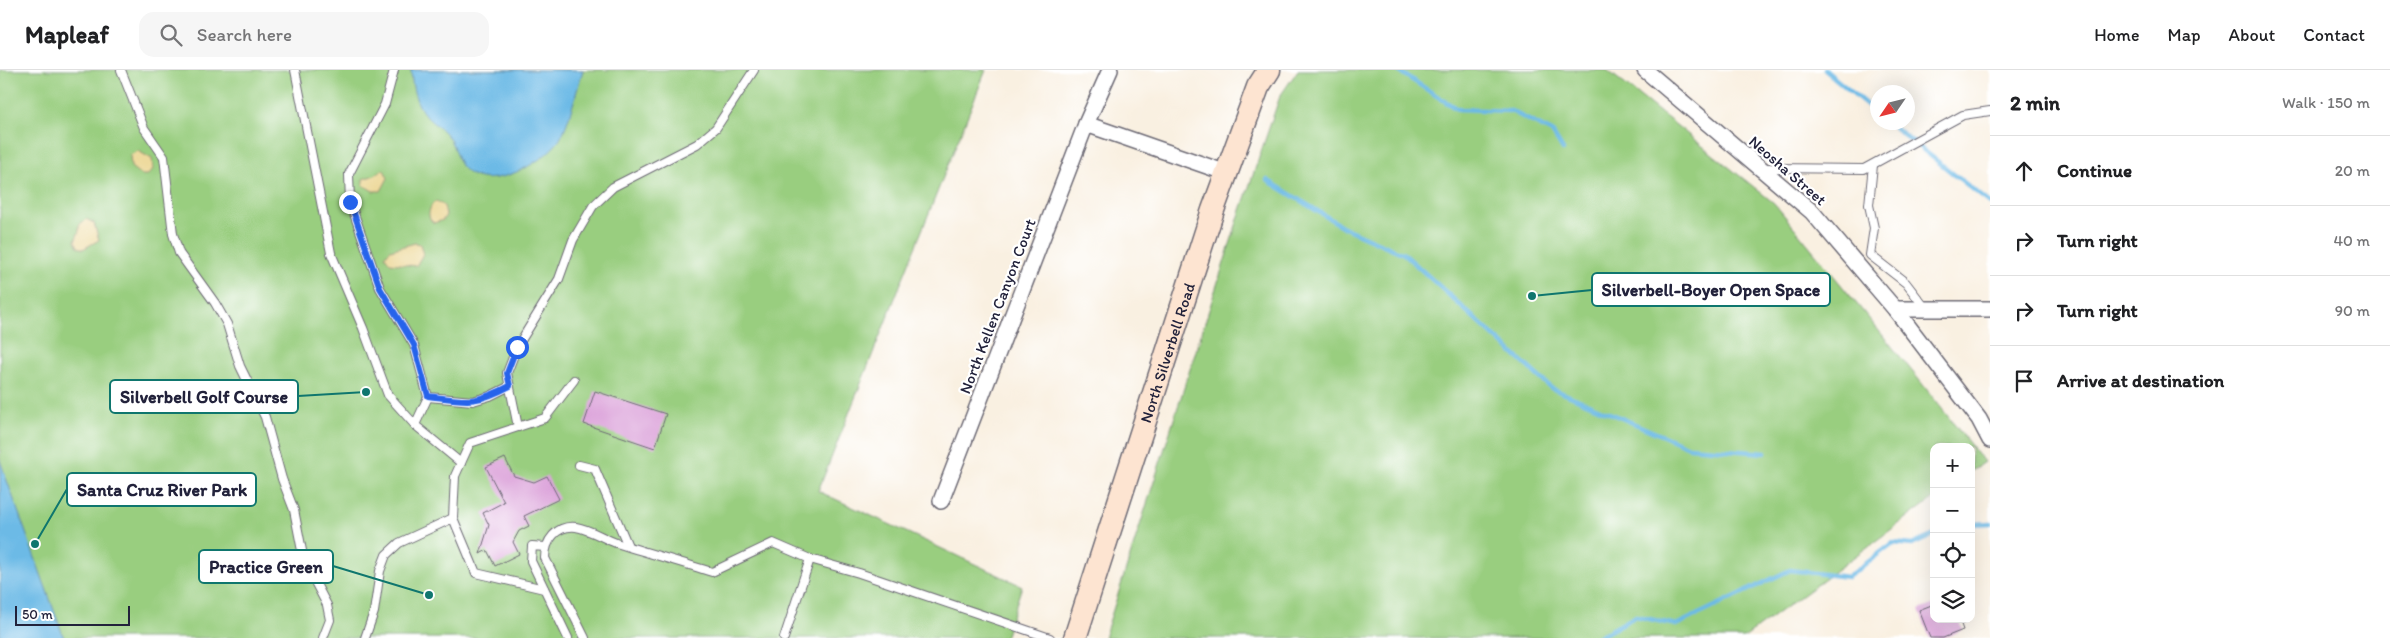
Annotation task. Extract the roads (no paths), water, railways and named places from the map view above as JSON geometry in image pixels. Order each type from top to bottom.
[{"type":"main road","name":"North Silverbell Road","points":[[1075,638],[1227,172],[1258,87],[1269,70]]},
{"type":"street","name":"North Kellen Canyon Court","points":[[941,500],[1086,124],[1110,70]]},
{"type":"street","name":"Neosha Street","points":[[1645,70],[1812,212],[1895,309],[1979,418],[1990,440]]},
{"type":"street","points":[[1086,124],[1227,172]]},
{"type":"street","points":[[1895,309],[1990,310]]},
{"type":"lane","points":[[121,70],[144,128],[164,158],[173,234],[178,253],[216,303],[227,324],[240,366],[265,416],[282,479],[294,510],[304,561],[327,605],[330,620],[323,638]]},
{"type":"lane","points":[[295,70],[331,253],[363,328],[388,395],[415,425],[461,463]]},
{"type":"lane","points":[[394,70],[385,104],[349,174],[350,202],[380,288],[414,345],[428,396],[415,425]]},
{"type":"lane","points":[[518,427],[507,373],[517,347],[559,279],[573,240],[593,206],[613,187],[697,144],[716,128],[754,70]]},
{"type":"lane","points":[[1761,168],[1864,169],[1964,115],[1990,111]]},
{"type":"lane","points":[[1873,165],[1869,205],[1874,228],[1870,255],[1906,283],[1926,309]]},
{"type":"lane","points":[[544,588],[476,573],[453,518],[455,476],[470,443],[545,418],[574,380]]},
{"type":"lane","points":[[428,396],[473,401],[490,396],[510,386]]},
{"type":"lane","points":[[579,465],[595,469],[628,546]]},
{"type":"lane","points":[[366,638],[374,612],[380,571],[386,555],[399,543],[453,518]]},
{"type":"lane","points":[[585,638],[545,558],[545,547],[550,537],[560,530],[576,527],[628,546],[712,572],[773,543],[810,559],[859,573],[1050,638]]},
{"type":"lane","points":[[545,547],[532,546],[531,561],[568,638]]},
{"type":"lane","points":[[784,638],[810,559]]},
{"type":"water","points":[[411,70],[583,70],[567,124],[560,139],[553,148],[530,165],[516,172],[488,179],[476,177],[465,170],[459,162],[448,137],[422,111],[412,83]]},
{"type":"water","points":[[0,460],[5,475],[64,638],[0,638]]},
{"type":"waterway","points":[[1397,70],[1457,109],[1511,111],[1552,132],[1563,150]]},
{"type":"waterway","points":[[1825,70],[1870,107]]},
{"type":"waterway","points":[[1898,130],[1990,203]]},
{"type":"waterway","points":[[1267,180],[1345,228],[1404,254],[1551,388],[1689,447],[1765,453]]},
{"type":"waterway","points":[[1975,524],[1990,523]]},
{"type":"waterway","points":[[1597,638],[1636,616],[1676,625],[1790,570],[1848,577],[1893,543],[1912,545],[1930,537]]},
{"type":"place","name":"Silverbell-Boyer Open Space","points":[[1532,296]]},
{"type":"place","name":"Silverbell Golf Course","points":[[366,392]]},
{"type":"place","name":"Santa Cruz River Park","points":[[35,544]]},
{"type":"place","name":"Practice Green","points":[[429,595]]}]
